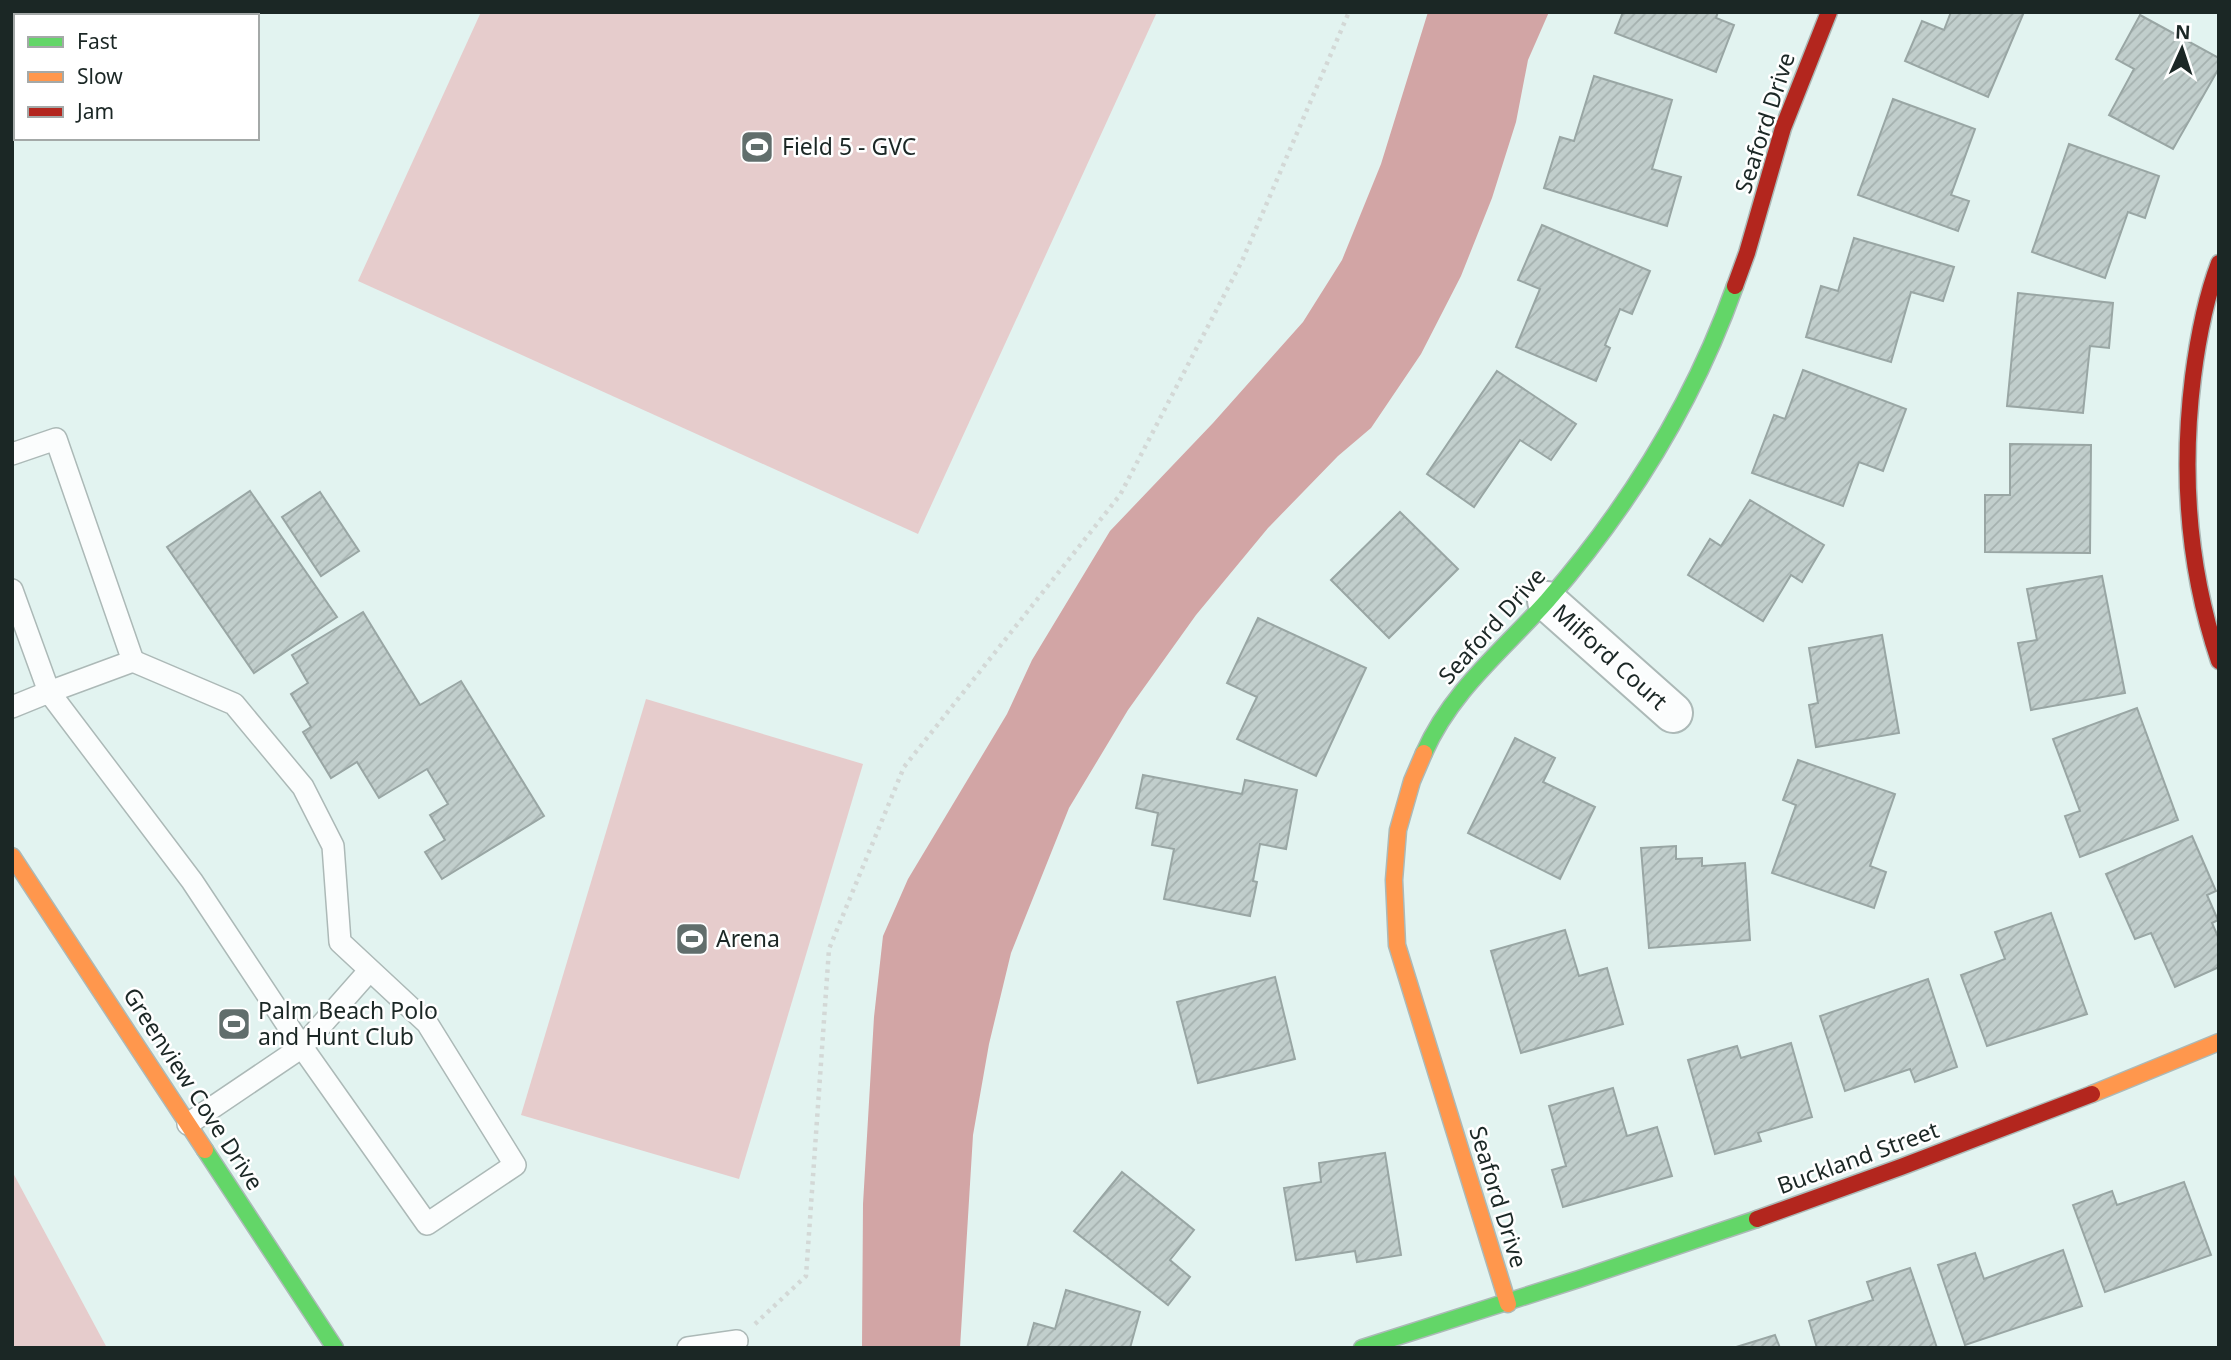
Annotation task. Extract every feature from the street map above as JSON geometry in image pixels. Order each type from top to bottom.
[{"type":"street","name":"Seaford Drive","points":[[1508,1304],[1397,945],[1394,880],[1398,830],[1412,781],[1432,735],[1460,692],[1547,601],[1588,551],[1647,468],[1681,409],[1724,317],[1747,253],[1783,128],[1829,12]]},
{"type":"street","points":[[2219,263],[2202,322],[2189,402],[2186,484],[2194,565],[2219,661]]},
{"type":"street","name":"Milford Court","points":[[1547,601],[1673,713]]},
{"type":"street","name":"Greenview Cove Drive","points":[[12,856],[335,1348]]},
{"type":"street","name":"Buckland Street","points":[[1362,1348],[1508,1304],[1883,1175],[2106,1089],[2219,1042]]},
{"type":"lane","points":[[12,454],[56,439],[134,661]]},
{"type":"lane","points":[[12,590],[49,692],[192,881],[302,1047],[427,1224],[515,1165],[427,1023],[340,942],[333,846],[303,787],[234,704],[134,661],[49,692],[12,707]]},
{"type":"lane","points":[[188,1124],[302,1047],[369,971]]},
{"type":"lane","points":[[688,1348],[737,1341]]},
{"type":"path","points":[[737,1341],[806,1276],[829,949],[904,767],[1120,495],[1242,261],[1349,12]]},
{"type":"shaded area","name":"Field 5 - GVC","points":[[481,12],[1157,12],[918,534],[358,281]]},
{"type":"shaded area","points":[[1428,12],[1549,12],[1528,60],[1516,122],[1492,198],[1461,276],[1421,354],[1371,428],[1338,456],[1268,528],[1196,615],[1128,710],[1069,808],[1011,953],[989,1044],[973,1135],[960,1348],[862,1348],[863,1204],[874,1017],[883,936],[908,879],[1007,714],[1032,660],[1110,531],[1213,423],[1303,322],[1342,260],[1381,164]]},
{"type":"shaded area","name":"Arena","points":[[646,699],[863,764],[739,1179],[521,1115]]},
{"type":"shaded area","points":[[12,1171],[107,1348],[12,1348]]},
{"type":"building","points":[[12,12],[131,12],[14,14],[14,71]]},
{"type":"building","points":[[1623,12],[1718,12],[1716,18],[1734,25],[1716,72],[1615,33]]},
{"type":"building","points":[[1951,12],[2024,12],[1988,97],[1905,61],[1922,21],[1944,30]]},
{"type":"building","points":[[2140,15],[2219,58],[2219,68],[2173,149],[2109,115],[2134,69],[2116,59]]},
{"type":"building","points":[[1594,76],[1672,100],[1652,169],[1681,177],[1667,226],[1544,188],[1560,137],[1574,141]]},
{"type":"building","points":[[1893,99],[1975,129],[1951,195],[1969,201],[1958,231],[1858,195]]},
{"type":"building","points":[[2069,144],[2159,176],[2145,218],[2128,212],[2105,278],[2032,252]]},
{"type":"building","points":[[1542,225],[1650,271],[1632,314],[1620,309],[1605,345],[1610,348],[1596,381],[1516,347],[1540,289],[1518,280]]},
{"type":"building","points":[[1854,238],[1954,267],[1943,301],[1911,292],[1891,362],[1806,337],[1821,286],[1838,291]]},
{"type":"building","points":[[2018,293],[2113,303],[2109,348],[2090,346],[2083,413],[2007,406]]},
{"type":"building","points":[[1803,370],[1906,409],[1883,471],[1859,462],[1843,506],[1752,473],[1774,415],[1785,419]]},
{"type":"building","points":[[1497,371],[1576,424],[1551,460],[1520,440],[1474,507],[1427,474]]},
{"type":"building","points":[[2010,444],[2091,445],[2090,553],[1985,552],[1985,495],[2010,495]]},
{"type":"building","points":[[250,491],[337,617],[254,673],[167,547]]},
{"type":"building","points":[[320,492],[359,551],[321,576],[282,517]]},
{"type":"building","points":[[1750,500],[1824,545],[1802,582],[1791,575],[1763,621],[1688,575],[1710,539],[1721,546]]},
{"type":"building","points":[[1400,512],[1458,569],[1389,638],[1331,580]]},
{"type":"building","points":[[2102,576],[2125,693],[2031,710],[2018,643],[2037,640],[2027,589]]},
{"type":"building","points":[[363,612],[420,705],[461,681],[544,816],[442,879],[425,852],[445,840],[430,815],[448,804],[427,769],[379,798],[357,762],[331,778],[303,732],[311,727],[291,694],[308,683],[292,655]]},
{"type":"building","points":[[1258,618],[1366,668],[1316,776],[1237,739],[1257,697],[1227,683]]},
{"type":"building","points":[[1882,635],[1899,733],[1816,747],[1809,705],[1818,703],[1809,648]]},
{"type":"building","points":[[2137,708],[2178,820],[2080,857],[2065,816],[2080,811],[2053,739]]},
{"type":"building","points":[[1515,738],[1555,758],[1543,782],[1595,807],[1560,879],[1468,833]]},
{"type":"building","points":[[1798,760],[1895,794],[1870,866],[1886,872],[1874,908],[1772,873],[1796,805],[1783,800]]},
{"type":"building","points":[[1143,775],[1242,794],[1245,780],[1297,790],[1286,849],[1260,844],[1253,881],[1257,882],[1250,916],[1164,899],[1174,849],[1152,845],[1158,813],[1136,808]]},
{"type":"building","points":[[2192,836],[2216,891],[2207,895],[2218,920],[2212,923],[2219,939],[2219,967],[2175,987],[2151,933],[2135,939],[2106,874]]},
{"type":"building","points":[[1676,846],[1676,859],[1702,858],[1702,866],[1745,863],[1750,940],[1649,948],[1641,848]]},
{"type":"building","points":[[2051,913],[2087,1014],[1987,1046],[1961,975],[2005,959],[1995,932]]},
{"type":"building","points":[[1565,930],[1579,976],[1607,968],[1623,1024],[1521,1053],[1491,951]]},
{"type":"building","points":[[1275,977],[1295,1059],[1198,1083],[1177,1002]]},
{"type":"building","points":[[1928,979],[1957,1067],[1915,1082],[1910,1069],[1845,1091],[1820,1016]]},
{"type":"building","points":[[1791,1043],[1812,1117],[1758,1133],[1761,1141],[1715,1154],[1688,1060],[1737,1046],[1741,1058]]},
{"type":"building","points":[[1613,1088],[1627,1136],[1657,1127],[1672,1176],[1563,1207],[1552,1170],[1566,1166],[1549,1106]]},
{"type":"building","points":[[1385,1153],[1401,1255],[1357,1262],[1355,1251],[1296,1260],[1284,1188],[1321,1182],[1319,1163]]},
{"type":"building","points":[[1122,1172],[1194,1230],[1170,1260],[1190,1277],[1168,1305],[1074,1231]]},
{"type":"building","points":[[2184,1182],[2211,1255],[2105,1292],[2073,1205],[2112,1191],[2117,1205]]},
{"type":"building","points":[[2063,1250],[2082,1306],[1965,1345],[1938,1265],[1975,1253],[1984,1279]]},
{"type":"building","points":[[1910,1268],[1937,1348],[1817,1348],[1809,1321],[1873,1300],[1867,1282]]},
{"type":"building","points":[[1066,1290],[1140,1312],[1130,1348],[1027,1348],[1034,1323],[1055,1329]]},
{"type":"building","points":[[1775,1335],[1780,1348],[1733,1348]]},
{"type":"traffic: fast","points":[[1424,753],[1448,710],[1463,691],[1547,601],[1605,529],[1631,491],[1656,452],[1700,371],[1735,286]]},
{"type":"traffic: fast","points":[[205,1150],[335,1348]]},
{"type":"traffic: fast","points":[[1362,1348],[1757,1219]]},
{"type":"traffic: slow","points":[[1424,753],[1412,781],[1398,830],[1394,880],[1397,945],[1508,1304]]},
{"type":"traffic: slow","points":[[12,856],[205,1150]]},
{"type":"traffic: slow","points":[[2092,1094],[2219,1042]]},
{"type":"traffic: jam","points":[[1735,286],[1783,128],[1829,12]]},
{"type":"traffic: jam","points":[[2219,263],[2197,348],[2189,413],[2188,449],[2194,556],[2208,626],[2219,661]]},
{"type":"traffic: jam","points":[[1757,1219],[2092,1094]]},
{"type":"place","name":"Field 5 - GVC","points":[[757,147]]},
{"type":"place","name":"Arena","points":[[692,939]]},
{"type":"place","name":"Palm Beach Polo and Hunt Club","points":[[234,1024]]}]
